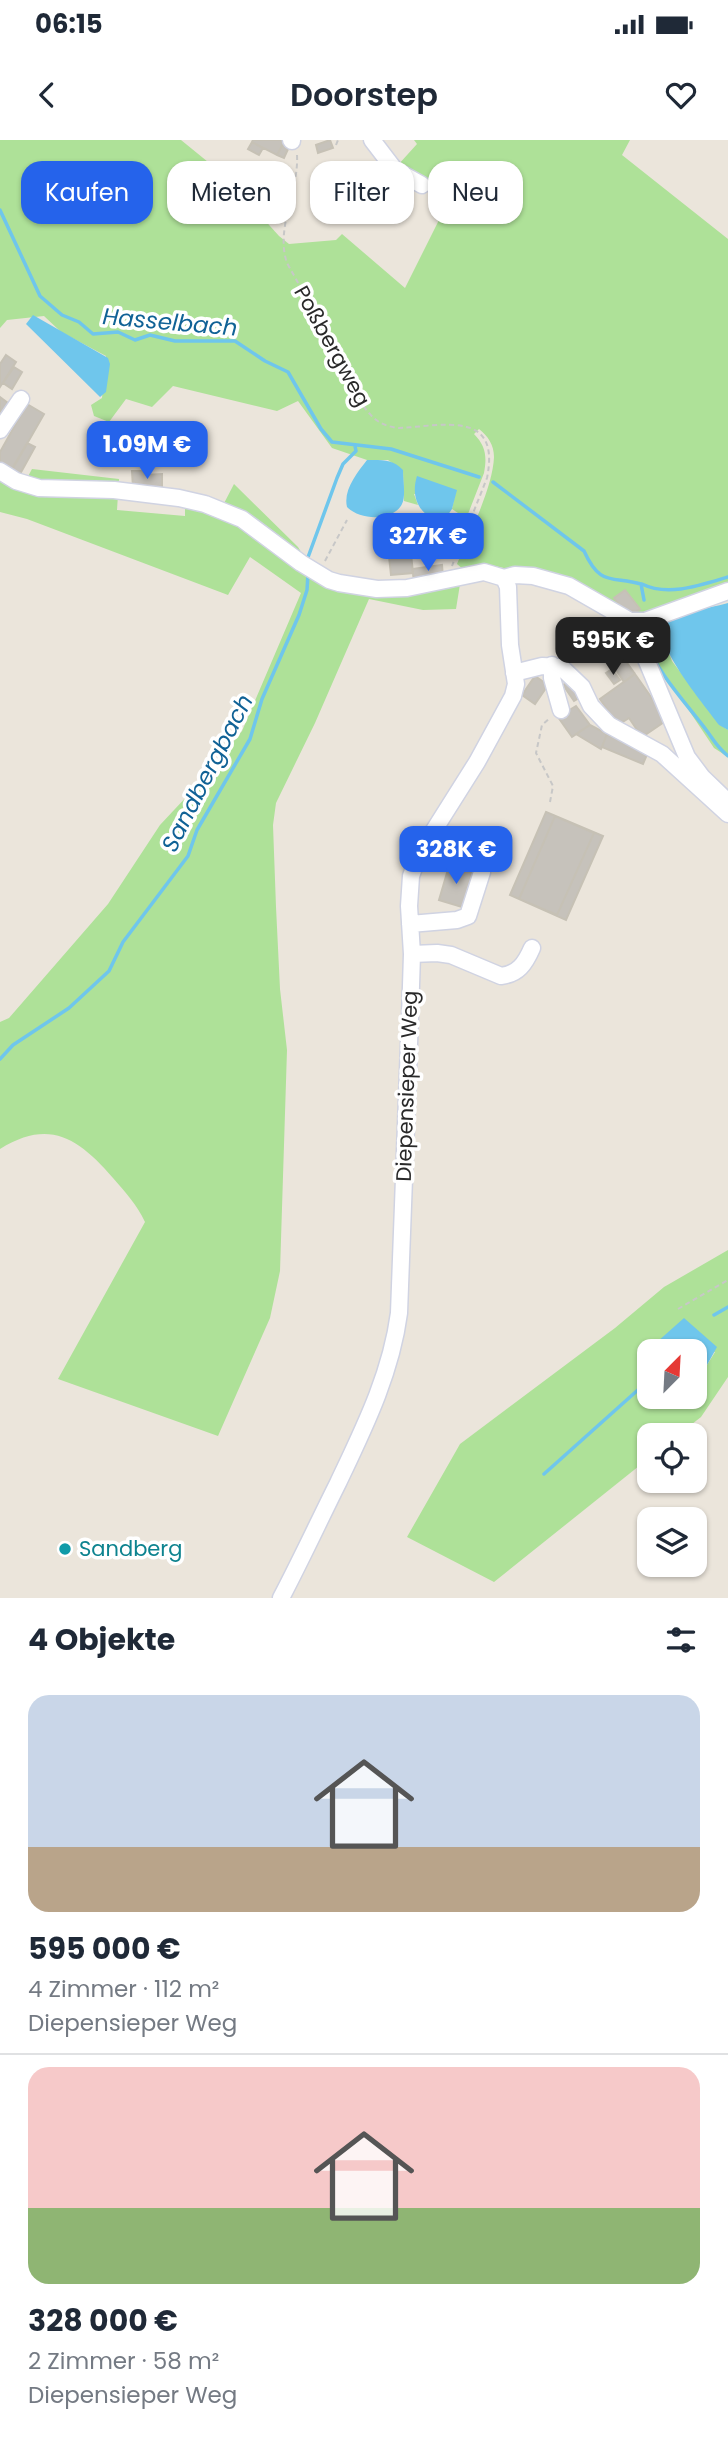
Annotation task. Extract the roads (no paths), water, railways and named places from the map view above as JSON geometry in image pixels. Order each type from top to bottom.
[{"type":"street","points":[[372,140],[395,170],[422,186]]},
{"type":"street","points":[[0,430],[21,398]]},
{"type":"street","points":[[0,471],[16,481],[39,488],[114,490],[205,504],[242,519],[311,570],[339,583],[377,589],[424,585],[450,577],[484,572],[504,578],[524,574],[556,581],[630,621],[645,621],[728,591]]},
{"type":"street","name":"Diepensieper Weg","points":[[281,1598],[365,1426],[396,1340],[412,954],[410,890],[415,863],[510,704],[515,690],[508,587],[504,578]]},
{"type":"street","points":[[630,621],[683,749],[694,767],[728,802]]},
{"type":"street","points":[[552,665],[552,678],[561,710]]},
{"type":"street","points":[[514,673],[542,666],[561,667],[582,688],[591,706],[609,725],[662,754],[728,814]]},
{"type":"street","points":[[410,924],[457,920],[468,916],[482,872]]},
{"type":"street","points":[[412,954],[451,955],[501,976],[522,967],[532,948]]},
{"type":"water","points":[[33,315],[108,358],[110,364],[106,392],[100,397],[26,324]]},
{"type":"water","points":[[367,460],[391,462],[403,470],[403,501],[398,510],[391,514],[367,517],[347,507],[349,488]]},
{"type":"water","points":[[417,476],[457,490],[452,509],[443,522],[428,516],[419,505],[415,492]]},
{"type":"water","points":[[728,603],[728,730],[719,725],[681,674],[665,644],[661,620]]},
{"type":"water","points":[[684,1318],[717,1347],[707,1365],[707,1339],[660,1339]]},
{"type":"waterway","name":"Hasselbach","points":[[0,210],[40,296],[62,315],[79,322],[93,334],[118,332],[135,340],[150,335],[175,341],[235,341],[265,361],[288,372],[321,429],[332,442],[391,449],[479,477]]},
{"type":"waterway","name":"Sandbergbach","points":[[307,560],[337,478],[343,464],[356,451],[355,446]]},
{"type":"waterway","name":"Hasselbach","points":[[493,482],[584,551],[601,575],[641,584],[644,600]]},
{"type":"waterway","name":"Sandbergbach","points":[[0,1059],[13,1045],[69,1008],[109,971],[123,942],[188,856],[197,830],[250,739],[262,699],[299,615],[307,590],[308,574]]},
{"type":"waterway","points":[[642,584],[674,590],[728,577]]},
{"type":"waterway","name":"Hasselbach","points":[[648,625],[646,641],[657,665],[728,756]]},
{"type":"waterway","points":[[714,1315],[728,1307]]},
{"type":"waterway","points":[[544,1474],[637,1391]]},
{"type":"place","name":"Sandberg","points":[[65,1549]]}]
